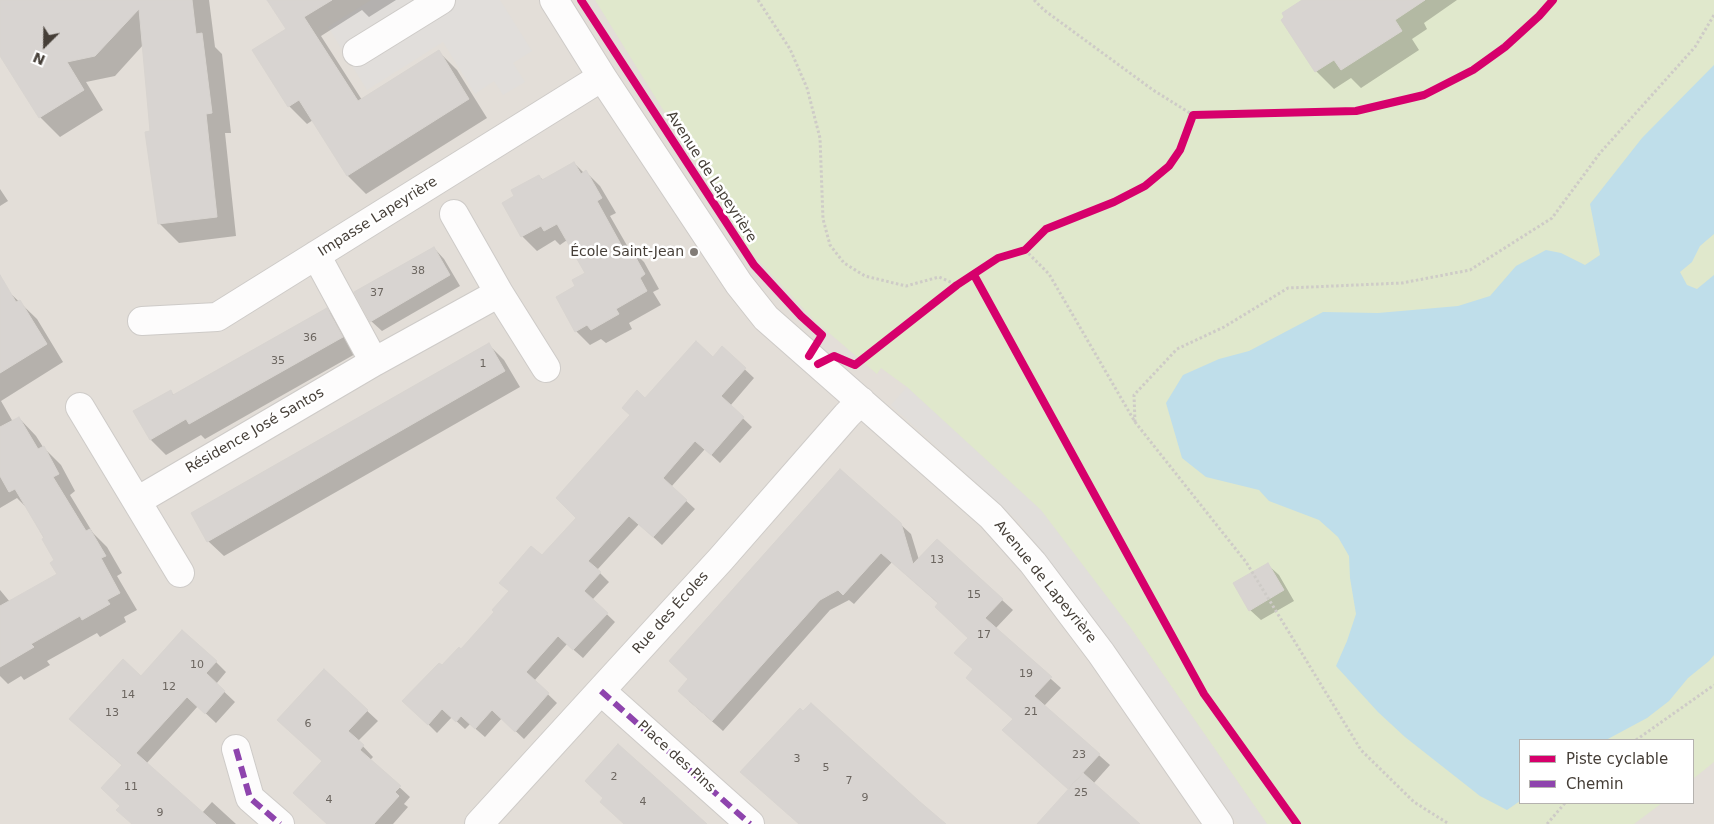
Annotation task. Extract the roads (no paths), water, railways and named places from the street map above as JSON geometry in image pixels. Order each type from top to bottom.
[{"type":"street","points":[[357,52],[441,0]]},
{"type":"street","name":"Avenue de Lapeyrière","points":[[554,0],[602,77],[740,284],[766,318],[992,516],[1033,563],[1101,653],[1219,824]]},
{"type":"street","name":"Impasse Lapeyrière","points":[[142,321],[217,317],[602,77]]},
{"type":"street","points":[[454,214],[499,293],[546,368]]},
{"type":"street","points":[[316,255],[374,362]]},
{"type":"street","name":"Résidence José Santos","points":[[136,500],[374,362],[499,293]]},
{"type":"street","name":"Rue des Écoles","points":[[480,824],[602,691],[846,415],[862,401]]},
{"type":"street","points":[[80,407],[180,573]]},
{"type":"street","name":"Place des Pins","points":[[602,691],[750,824]]},
{"type":"street","points":[[236,749],[250,798],[280,824]]},
{"type":"water","points":[[1714,65],[1714,234],[1700,246],[1692,262],[1680,272],[1687,285],[1697,289],[1714,275],[1714,655],[1688,678],[1669,701],[1647,718],[1608,739],[1519,739],[1519,802],[1507,810],[1480,796],[1405,737],[1378,712],[1336,666],[1356,614],[1350,578],[1349,556],[1338,537],[1319,520],[1269,501],[1259,490],[1206,477],[1182,458],[1166,403],[1183,375],[1219,359],[1249,351],[1323,312],[1378,313],[1458,306],[1490,296],[1516,266],[1546,250],[1561,253],[1585,265],[1600,255],[1590,204],[1642,138]]},
{"type":"place","name":"École Saint-Jean","points":[[694,252]]}]
